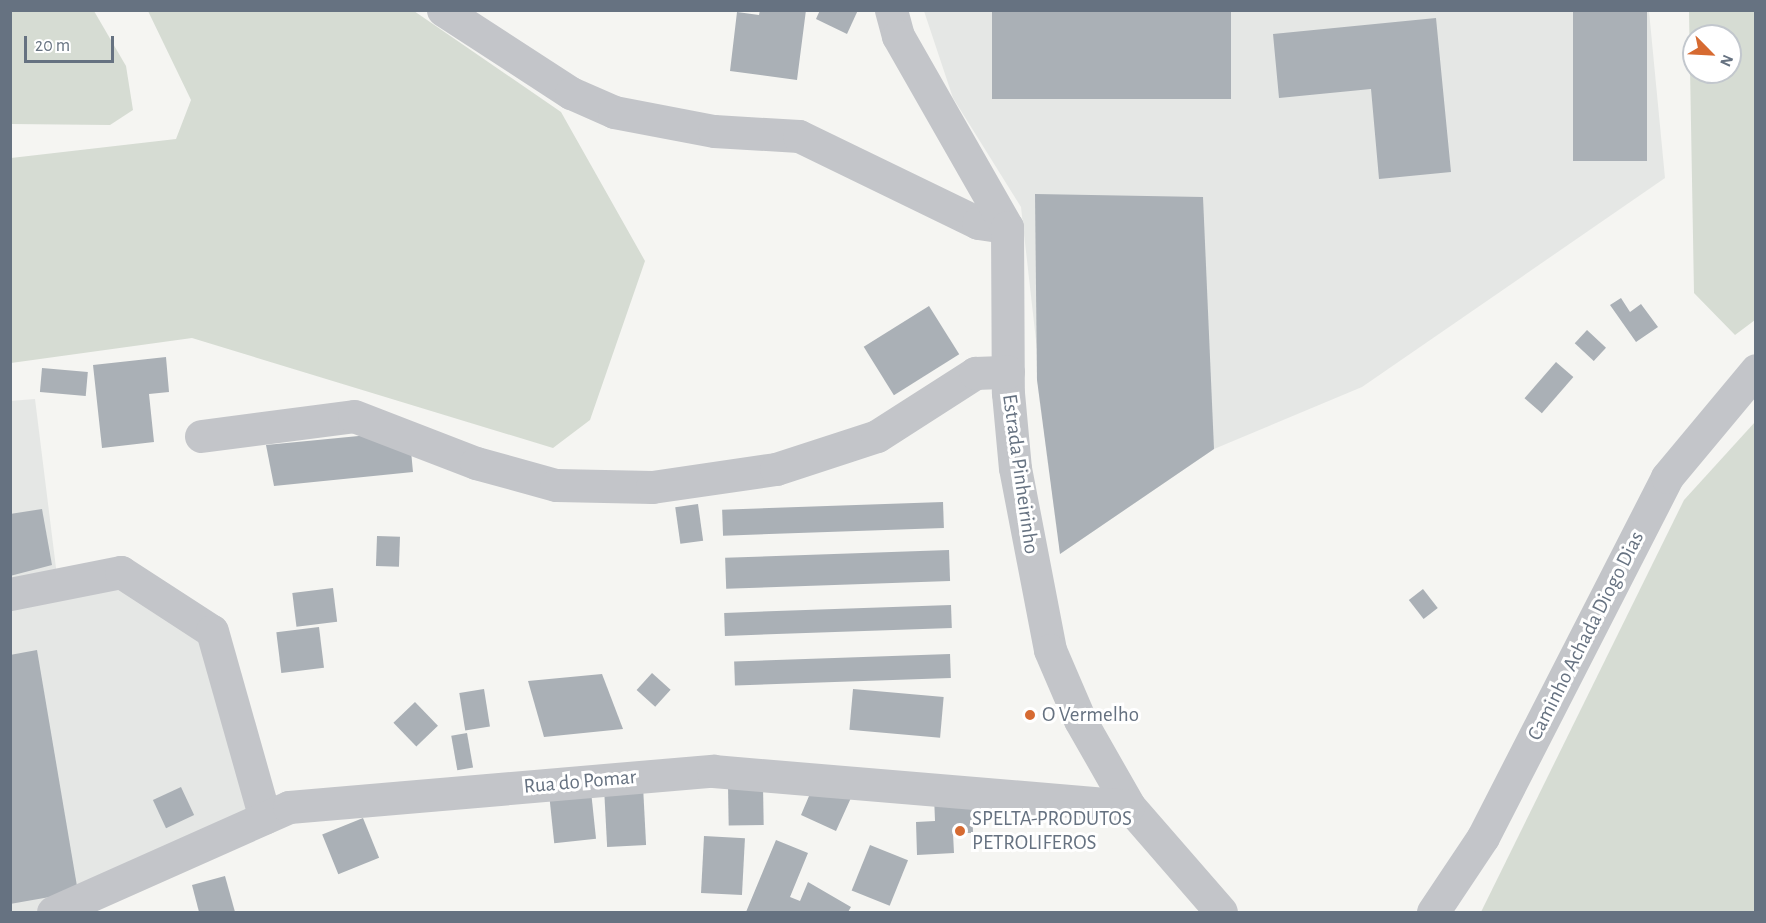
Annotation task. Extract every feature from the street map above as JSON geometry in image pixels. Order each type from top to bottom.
[{"type":"street","points":[[443,10],[571,93],[614,112],[714,131],[799,136],[978,223],[1007,227]]},
{"type":"street","name":"Estrada Pinheirinho","points":[[891,10],[898,36],[1007,227],[1008,372],[1015,468],[1050,650],[1080,720],[1130,806],[1221,912]]},
{"type":"street","name":"Caminho Achada Diogo Dias","points":[[1433,912],[1483,837],[1667,477],[1755,370]]},
{"type":"street","points":[[201,436],[354,416],[476,464],[556,485],[652,487],[776,469],[877,436],[975,373],[1008,372]]},
{"type":"street","points":[[10,594],[121,572],[212,631],[265,818]]},
{"type":"street","name":"Rua do Pomar","points":[[52,912],[289,807],[713,771],[1130,806]]},
{"type":"shaded area","points":[[11,10],[94,11],[126,66],[133,110],[110,125],[11,124]]},
{"type":"shaded area","points":[[148,11],[414,11],[561,112],[645,261],[590,420],[553,448],[192,338],[11,363],[11,158],[176,139],[191,100]]},
{"type":"shaded area","points":[[924,11],[1649,11],[1665,178],[1362,387],[1214,449],[1060,554],[1021,207],[953,98]]},
{"type":"shaded area","points":[[1689,11],[1755,11],[1755,320],[1735,335],[1694,293],[1690,84],[1742,84],[1742,24],[1689,24]]},
{"type":"shaded area","points":[[35,399],[58,584],[121,572],[212,631],[265,818],[53,912],[11,912],[10,401]]},
{"type":"shaded area","points":[[1755,422],[1755,912],[1481,912],[1684,500]]},
{"type":"building","points":[[760,10],[806,10],[797,80],[730,71],[737,12],[759,15]]},
{"type":"building","points":[[820,10],[858,10],[847,34],[816,19]]},
{"type":"building","points":[[992,10],[1231,10],[1231,99],[992,99]]},
{"type":"building","points":[[1573,10],[1647,10],[1647,161],[1573,161]]},
{"type":"building","points":[[1436,18],[1451,172],[1379,179],[1371,89],[1279,98],[1273,34]]},
{"type":"building","points":[[1035,194],[1203,197],[1214,449],[1060,554],[1037,380]]},
{"type":"building","points":[[1621,298],[1630,312],[1641,304],[1658,327],[1636,342],[1610,305]]},
{"type":"building","points":[[929,306],[959,354],[894,395],[864,347]]},
{"type":"building","points":[[1587,330],[1606,348],[1594,361],[1575,343]]},
{"type":"building","points":[[166,357],[169,392],[149,394],[154,442],[102,448],[93,365]]},
{"type":"building","points":[[1556,362],[1573,377],[1542,413],[1525,398]]},
{"type":"building","points":[[42,368],[88,372],[86,396],[40,392]]},
{"type":"building","points":[[369,435],[411,451],[413,472],[274,486],[266,445]]},
{"type":"building","points":[[943,502],[944,528],[723,536],[722,510]]},
{"type":"building","points":[[698,504],[703,541],[680,544],[675,507]]},
{"type":"building","points":[[42,509],[52,565],[10,576],[10,514]]},
{"type":"building","points":[[377,536],[400,537],[399,567],[376,566]]},
{"type":"building","points":[[949,550],[950,581],[726,589],[725,558]]},
{"type":"building","points":[[333,588],[337,622],[296,627],[292,593]]},
{"type":"building","points":[[1423,589],[1438,608],[1424,619],[1409,600]]},
{"type":"building","points":[[951,605],[952,628],[725,636],[724,613]]},
{"type":"building","points":[[319,627],[324,668],[281,673],[276,632]]},
{"type":"building","points":[[37,650],[78,892],[10,904],[10,655]]},
{"type":"building","points":[[950,654],[951,678],[735,686],[734,662]]},
{"type":"building","points":[[652,673],[671,690],[655,707],[637,690]]},
{"type":"building","points":[[602,674],[623,729],[544,737],[528,681]]},
{"type":"building","points":[[484,689],[490,727],[465,730],[459,693]]},
{"type":"building","points":[[853,689],[944,697],[940,738],[849,730]]},
{"type":"building","points":[[415,702],[438,726],[416,747],[393,723]]},
{"type":"building","points":[[467,733],[473,767],[457,770],[451,736]]},
{"type":"building","points":[[763,785],[764,825],[729,826],[728,786]]},
{"type":"building","points":[[643,786],[646,845],[607,847],[604,788]]},
{"type":"building","points":[[181,787],[194,815],[166,828],[153,800]]},
{"type":"building","points":[[793,789],[855,789],[836,831],[801,815],[809,796]]},
{"type":"building","points":[[591,791],[596,839],[554,843],[549,795]]},
{"type":"building","points":[[972,795],[973,833],[953,833],[954,853],[917,855],[916,822],[935,821],[934,796]]},
{"type":"building","points":[[363,818],[379,858],[338,874],[322,834]]},
{"type":"building","points":[[704,836],[745,838],[742,895],[701,893]]},
{"type":"building","points":[[776,840],[808,853],[790,897],[800,901],[808,882],[851,907],[848,912],[746,912]]},
{"type":"building","points":[[870,845],[908,860],[890,906],[852,890]]},
{"type":"building","points":[[225,876],[235,912],[199,912],[192,885]]},
{"type":"place","name":"O Vermelho","points":[[1030,715]]},
{"type":"place","name":"SPELTA-PRODUTOS PETROLIFEROS","points":[[960,831]]}]
